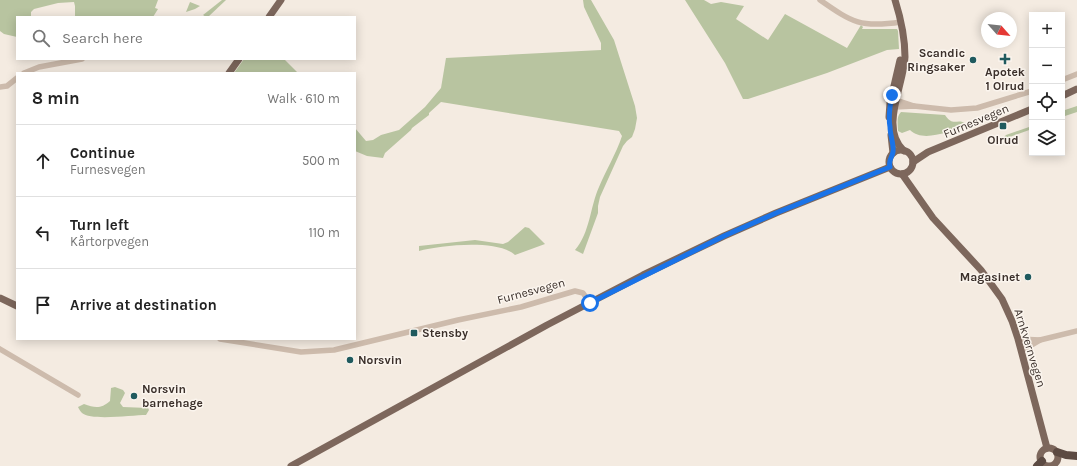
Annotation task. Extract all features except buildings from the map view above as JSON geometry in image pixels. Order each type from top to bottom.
[{"type":"highway","points":[[1057,452],[1077,456]]},
{"type":"main road","points":[[271,16],[281,0]]},
{"type":"main road","points":[[895,0],[902,22],[905,56],[893,121],[894,134],[898,144],[912,159],[912,167],[905,172],[895,172],[890,167],[889,161],[893,153],[889,111],[904,46]]},
{"type":"main road","points":[[230,72],[239,60]]},
{"type":"main road","points":[[1065,95],[1077,90]]},
{"type":"main road","name":"Furnesvegen","points":[[912,159],[1029,110]]},
{"type":"main road","points":[[893,153],[904,151]]},
{"type":"main road","points":[[291,466],[590,303],[724,236],[776,213],[890,167]]},
{"type":"main road","name":"Arnkvernvegen","points":[[905,172],[921,204],[982,270],[1008,310],[1018,339],[1047,448]]},
{"type":"main road","points":[[0,298],[16,306]]},
{"type":"main road","points":[[1047,448],[1053,449],[1057,452],[1058,459],[1055,464],[1051,466],[1039,464],[1041,454],[1047,448]]},
{"type":"street","points":[[820,0],[841,14],[857,22],[876,25],[902,22]]},
{"type":"street","points":[[26,72],[39,67],[77,60]]},
{"type":"street","points":[[1065,79],[1077,74]]},
{"type":"street","points":[[0,87],[7,86],[16,79]]},
{"type":"street","points":[[896,104],[948,110],[977,108],[1029,92]]},
{"type":"street","name":"Furnesvegen","points":[[226,340],[301,352],[323,351],[349,347],[521,307],[575,290],[583,293],[590,303]]},
{"type":"street","points":[[1021,350],[1040,340],[1077,331]]},
{"type":"street","points":[[1018,339],[1040,340]]},
{"type":"street","points":[[0,349],[78,395]]},
{"type":"green space","points":[[0,0],[158,0],[155,8],[158,9],[154,16],[75,16],[74,2],[58,3],[34,9],[31,12],[31,16],[16,16],[16,37],[4,34],[0,31]]},
{"type":"green space","points":[[222,0],[226,0],[209,16],[203,15]]},
{"type":"green space","points":[[583,0],[591,0],[614,40],[635,106],[637,118],[632,137],[623,146],[600,197],[598,213],[583,254],[575,250],[584,236],[596,195],[620,143],[622,136],[619,131],[441,102],[429,113],[429,115],[412,128],[385,153],[383,158],[367,156],[356,151],[356,129],[366,141],[373,140],[381,135],[399,130],[425,107],[441,88],[446,58],[601,50],[601,43],[584,7]]},
{"type":"green space","points":[[685,0],[704,0],[711,4],[721,2],[744,6],[736,19],[768,40],[785,14],[847,48],[861,25],[863,27],[862,29],[897,29],[899,49],[887,50],[827,73],[748,99],[743,99],[725,63]]},
{"type":"green space","points":[[190,2],[200,6],[186,12]]},
{"type":"green space","points":[[243,60],[285,60],[297,72],[235,72]]},
{"type":"green space","points":[[1077,106],[1077,112],[1065,116],[1065,110]]},
{"type":"green space","points":[[901,112],[945,115],[953,122],[960,121],[966,124],[964,127],[929,136],[915,134],[910,130],[902,133],[898,131],[898,118]]},
{"type":"green space","points":[[1029,127],[1029,130],[1001,140],[1006,135]]},
{"type":"green space","points":[[525,227],[529,228],[545,244],[515,255],[507,250],[483,245],[455,245],[419,251],[419,246],[475,240],[503,244],[508,242]]},
{"type":"green space","points":[[115,387],[123,390],[125,393],[120,403],[123,407],[148,408],[149,410],[146,415],[94,417],[80,411],[78,407],[84,404],[101,407],[107,404],[110,401],[111,388]]},
{"type":"place","name":"Apotek 1 Olrud","points":[[1005,59]]},
{"type":"place","name":"Scandic Ringsaker","points":[[973,60]]},
{"type":"place","name":"Olrud","points":[[1003,126]]},
{"type":"place","name":"Magasinet","points":[[1028,277]]},
{"type":"place","name":"Stensby","points":[[414,333]]},
{"type":"place","name":"Norsvin","points":[[350,360]]},
{"type":"place","name":"Norsvin barnehage","points":[[134,396]]},
{"type":"route","points":[[590,303],[724,236],[776,213],[890,167],[889,161],[893,153],[889,111],[892,95]]}]
